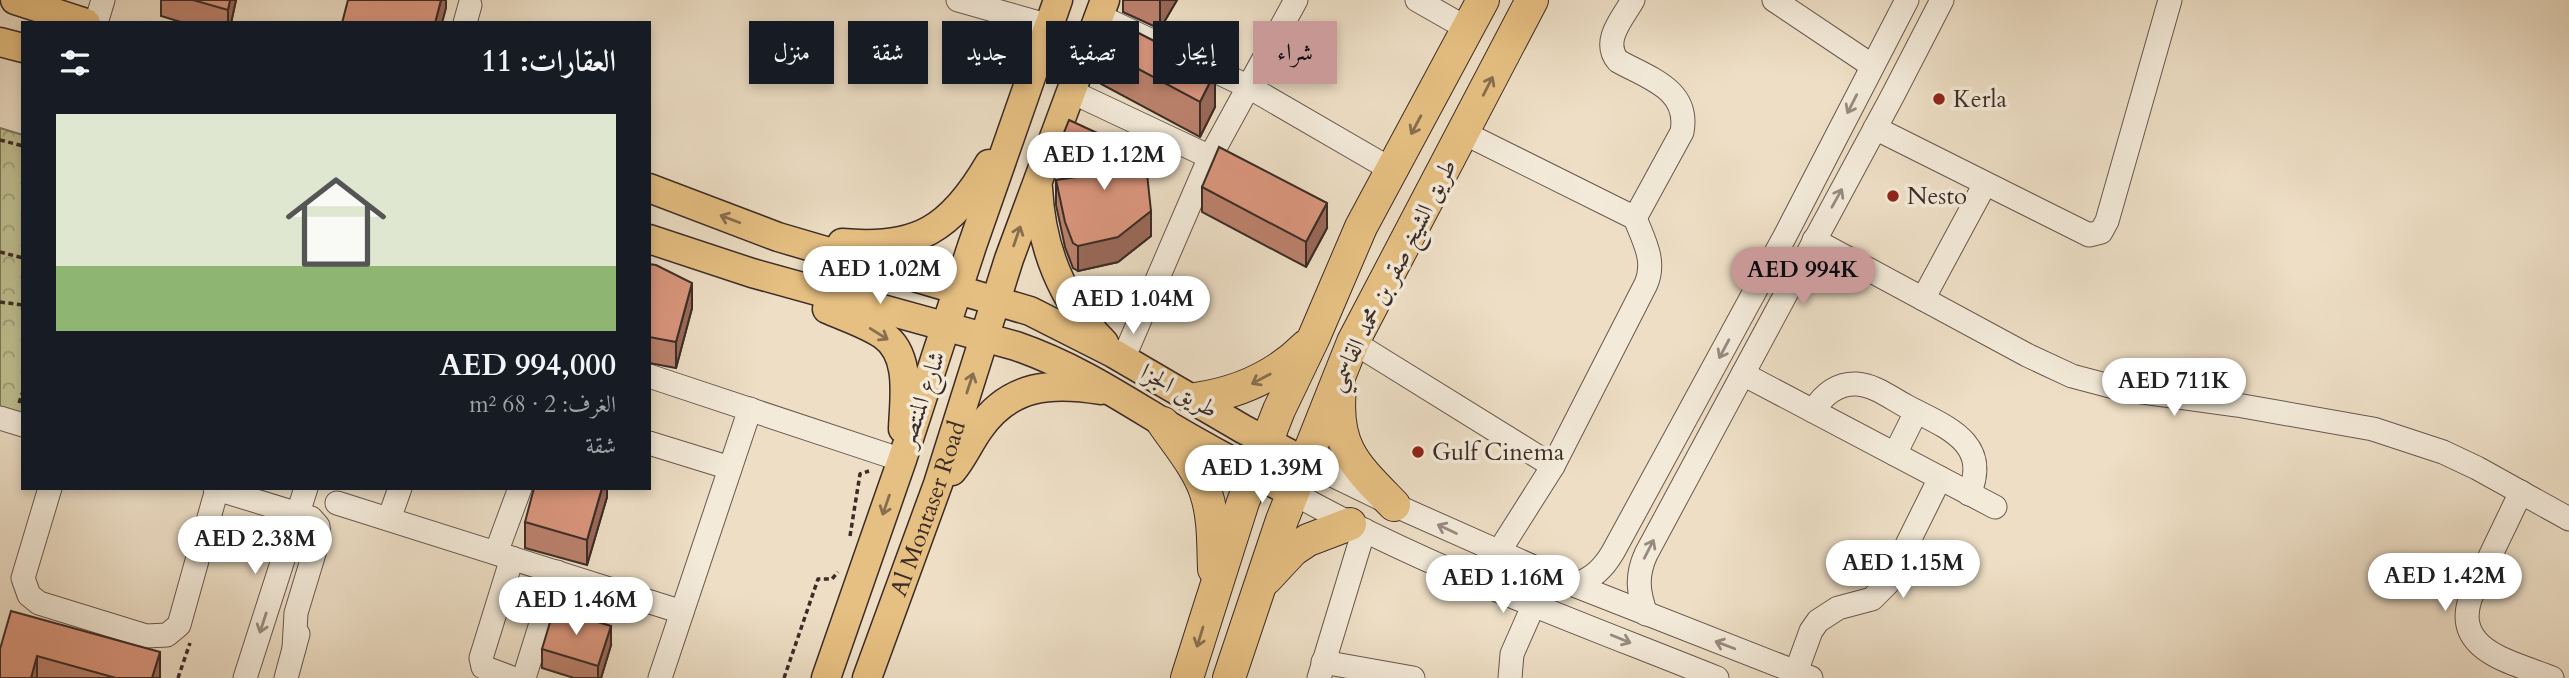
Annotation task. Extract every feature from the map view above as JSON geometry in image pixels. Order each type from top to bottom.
[{"type":"highway","name":"طريق الشيخ صقر بن محمد القاسمي","points":[[1187,678],[1254,474],[1279,410],[1361,227],[1483,0]]},
{"type":"highway","name":"طريق الشيخ صقر بن محمد القاسمي","points":[[1229,678],[1293,493],[1348,355],[1532,0]]},
{"type":"highway","points":[[1195,400],[1214,397],[1253,384],[1296,356],[1314,337]]},
{"type":"highway","points":[[1348,355],[1339,422],[1343,442],[1354,462],[1394,505]]},
{"type":"highway","points":[[1163,423],[1197,473],[1206,492],[1211,514],[1215,590]]},
{"type":"highway","points":[[1260,585],[1293,550],[1316,536],[1357,527]]},
{"type":"main road","points":[[15,0],[80,21]]},
{"type":"main road","points":[[985,337],[1070,91],[1105,7]]},
{"type":"main road","name":"شارع المنتصر","points":[[826,678],[1054,13]]},
{"type":"main road","points":[[0,42],[21,47]]},
{"type":"main road","points":[[778,237],[871,245],[891,244],[929,231],[948,219],[964,203],[1020,111]]},
{"type":"main road","points":[[1038,179],[1039,210],[1054,269],[1079,314],[1118,356]]},
{"type":"main road","name":"طريق الجزا","points":[[651,189],[778,237],[1030,311],[1118,356],[1305,462]]},
{"type":"main road","name":"طريق الجزا","points":[[651,240],[752,273],[985,337],[1054,360],[1254,474],[1293,493]]},
{"type":"main road","points":[[818,292],[821,285],[831,279],[867,285],[875,281],[881,266]]},
{"type":"main road","points":[[752,273],[883,335],[893,344],[904,370],[902,460]]},
{"type":"main road","name":"Al Montaser Road","points":[[867,678],[937,485],[985,337]]},
{"type":"main road","points":[[937,485],[961,460],[988,417],[1014,397],[1054,385],[1113,392]]},
{"type":"street","points":[[97,21],[103,0]]},
{"type":"street","points":[[958,0],[1054,13]]},
{"type":"street","points":[[1118,356],[1210,157],[1296,0]]},
{"type":"street","points":[[1418,0],[1468,29]]},
{"type":"street","points":[[1633,0],[1611,40],[1613,55],[1618,61],[1670,90],[1677,98],[1684,118],[1682,132],[1636,218]]},
{"type":"street","points":[[1774,0],[1871,65]]},
{"type":"street","points":[[1573,585],[1584,582],[1601,569],[1637,509],[1785,236],[1906,0]]},
{"type":"street","points":[[1646,614],[1638,584],[1646,554],[1942,0]]},
{"type":"street","points":[[1875,128],[2089,236],[2101,233],[2107,221],[2169,0]]},
{"type":"street","points":[[1105,7],[1392,170]]},
{"type":"street","points":[[1070,91],[1210,157]]},
{"type":"street","points":[[1464,133],[1636,218],[1651,262],[1651,273],[1553,467],[1499,553]]},
{"type":"street","points":[[1923,299],[1985,184]]},
{"type":"street","points":[[1814,240],[2027,355],[2072,376],[2121,389],[2238,405],[2373,429],[2443,452],[2569,519]]},
{"type":"street","points":[[1348,355],[1553,467]]},
{"type":"street","points":[[1744,374],[1995,507]]},
{"type":"street","points":[[651,377],[902,460]]},
{"type":"street","points":[[1813,411],[1830,391],[1842,385],[1856,384],[1868,386],[1916,411],[1959,435],[1968,444],[1976,469],[1975,482],[1969,494]]},
{"type":"street","points":[[660,678],[750,409]]},
{"type":"street","points":[[1895,454],[1916,411]]},
{"type":"street","points":[[651,444],[730,468]]},
{"type":"street","name":"طريق الجزا","points":[[1305,462],[1573,585],[1804,675]]},
{"type":"street","points":[[1804,675],[1811,631],[1818,621],[1838,608],[1872,599],[1888,583],[1940,478]]},
{"type":"street","points":[[49,490],[23,578],[29,595],[38,603],[146,636],[167,635],[179,625],[216,490]]},
{"type":"street","points":[[219,490],[314,520],[320,533],[296,613],[294,649]]},
{"type":"street","points":[[245,678],[305,490]]},
{"type":"street","points":[[389,519],[399,490]]},
{"type":"street","points":[[512,678],[483,667],[481,658],[520,490]]},
{"type":"street","points":[[2521,492],[2472,594],[2466,618],[2469,631],[2485,650],[2552,678]]},
{"type":"street","name":"طريق الجزا","points":[[1293,493],[1357,527],[1534,604],[1667,669],[1717,678]]},
{"type":"street","points":[[286,678],[340,496],[389,519],[682,612]]},
{"type":"street","points":[[1637,509],[1664,520]]},
{"type":"street","points":[[1357,527],[1321,670],[1413,678]]},
{"type":"street","points":[[524,678],[557,572]]},
{"type":"street","points":[[1510,678],[1512,654],[1534,604]]},
{"type":"path","points":[[0,140],[21,146]]},
{"type":"path","points":[[0,252],[21,257]]},
{"type":"path","points":[[0,302],[21,305]]},
{"type":"path","points":[[849,538],[860,474],[902,460]]},
{"type":"path","points":[[784,678],[818,579],[832,579],[845,564]]},
{"type":"green space","points":[[0,128],[21,134],[21,418],[0,412]]},
{"type":"building","points":[[193,0],[230,0],[228,10]]},
{"type":"building","points":[[348,0],[441,0],[436,21],[343,21]]},
{"type":"building","points":[[1139,33],[1153,40],[1153,77],[1139,69]]},
{"type":"building","points":[[1166,84],[1209,84],[1200,102]]},
{"type":"building","points":[[1069,120],[1145,155],[1151,211],[1118,237],[1078,246],[1073,243],[1065,222],[1056,180],[1132,169],[1063,135]]},
{"type":"building","points":[[1219,147],[1327,203],[1306,242],[1202,187]]},
{"type":"building","points":[[651,264],[692,283],[676,342],[651,337]]},
{"type":"building","points":[[533,490],[601,490],[587,540],[525,522]]},
{"type":"building","points":[[554,609],[611,626],[598,666],[542,649]]},
{"type":"building","points":[[11,611],[160,652],[152,678],[116,678],[37,656],[31,678],[0,678],[0,649]]},
{"type":"place","name":"Kerla","points":[[1939,99]]},
{"type":"place","name":"Nesto","points":[[1893,196]]},
{"type":"place","name":"Gulf Cinema","points":[[1418,452]]}]
